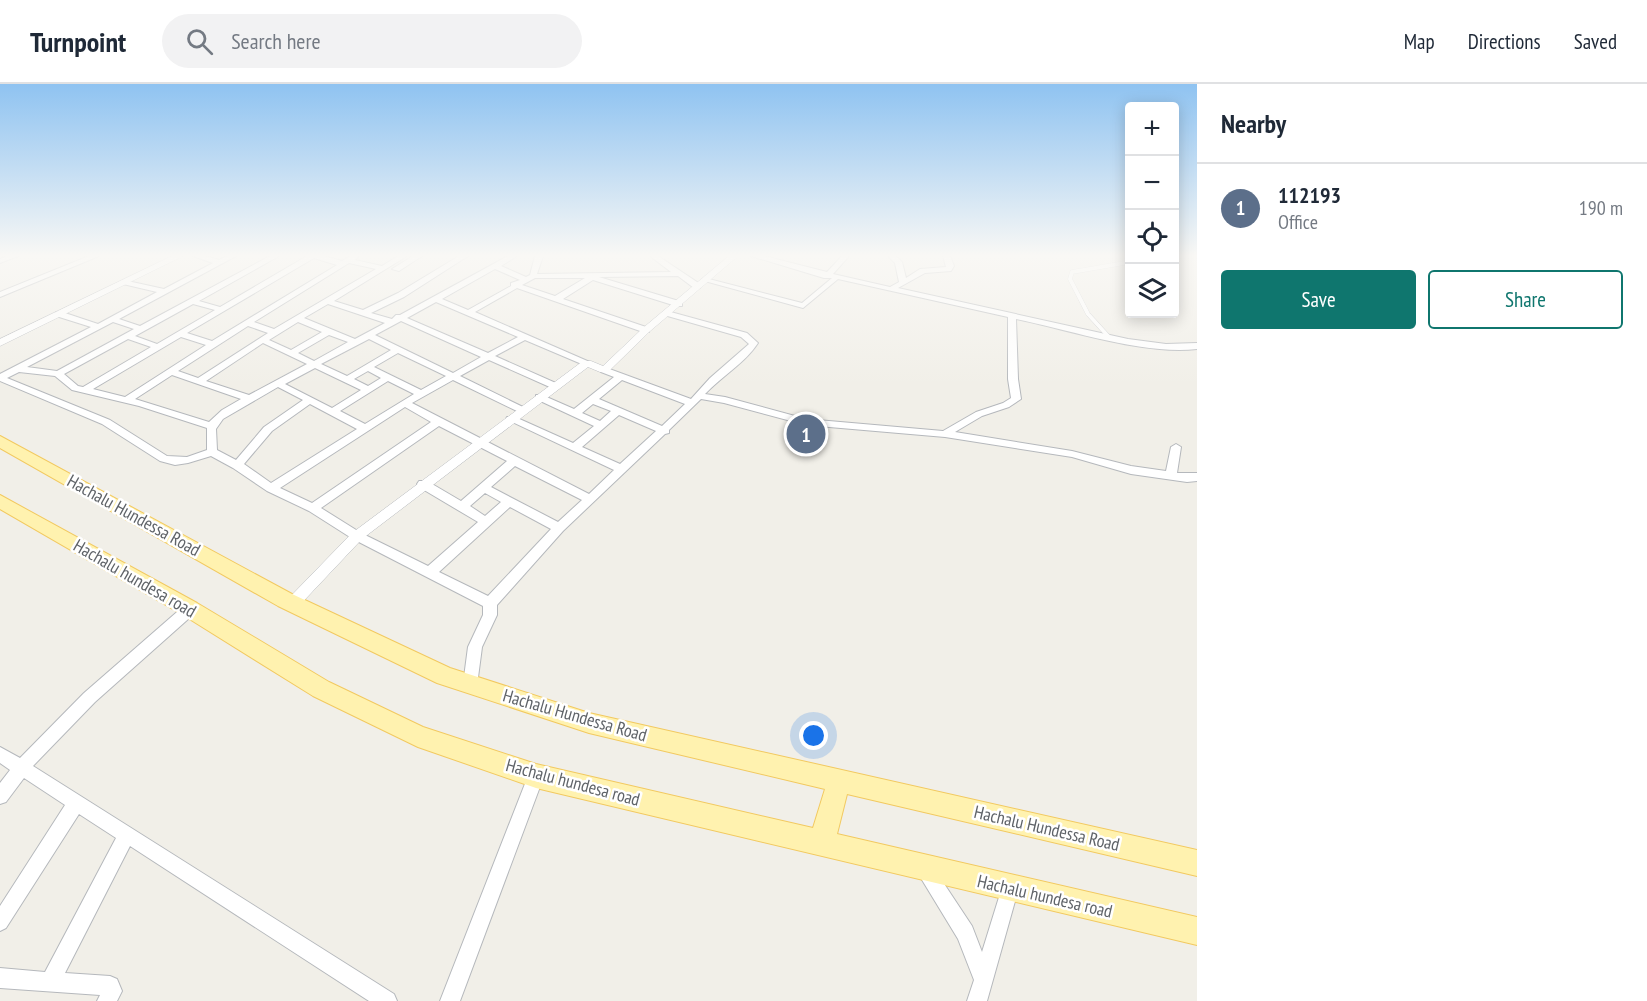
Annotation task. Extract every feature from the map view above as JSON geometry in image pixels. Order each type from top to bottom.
[{"type":"main road","name":"Hachalu Hundessa Road","points":[[0,441],[292,604],[445,676],[470,685],[589,723],[1197,863]]},
{"type":"main road","name":"Hachalu hundesa road","points":[[0,501],[190,609],[321,689],[418,736],[536,776],[1197,932]]},
{"type":"main road","points":[[822,842],[839,780]]},
{"type":"street","points":[[0,343],[91,299]]},
{"type":"street","points":[[0,378],[151,299]]},
{"type":"street","points":[[17,369],[58,374],[196,299]]},
{"type":"street","points":[[85,390],[242,299]]},
{"type":"street","points":[[281,299],[285,300]]},
{"type":"street","points":[[199,382],[331,299]]},
{"type":"street","points":[[364,313],[402,299]]},
{"type":"street","points":[[212,452],[211,426],[225,412],[436,299],[620,377],[695,400],[724,400],[806,422],[945,434],[1072,454],[1131,470],[1197,477]]},
{"type":"street","points":[[468,313],[491,299]]},
{"type":"street","points":[[557,299],[646,330]]},
{"type":"street","points":[[661,299],[679,304]]},
{"type":"street","points":[[604,370],[646,330],[684,299]]},
{"type":"street","points":[[775,299],[802,306],[809,299]]},
{"type":"street","points":[[933,299],[1108,336],[1172,347],[1197,346]]},
{"type":"street","points":[[127,400],[285,300]]},
{"type":"street","points":[[192,301],[222,310]]},
{"type":"street","points":[[327,301],[395,320],[555,386]]},
{"type":"street","points":[[0,337],[59,314],[97,326]]},
{"type":"street","points":[[470,685],[475,647],[490,615],[490,603],[559,528],[665,431],[713,380],[754,343],[744,335],[667,314]]},
{"type":"street","points":[[945,434],[979,414],[1006,405],[1016,399],[1013,379],[1012,315]]},
{"type":"street","points":[[111,319],[141,328]]},
{"type":"street","points":[[298,319],[356,342]]},
{"type":"street","points":[[247,323],[275,332]]},
{"type":"street","points":[[292,353],[329,331]]},
{"type":"street","points":[[180,334],[213,344]]},
{"type":"street","points":[[368,335],[522,410]]},
{"type":"street","points":[[127,336],[158,347]]},
{"type":"street","points":[[271,488],[420,394],[456,377],[525,336]]},
{"type":"street","points":[[263,340],[367,389]]},
{"type":"street","points":[[348,379],[398,350]]},
{"type":"street","points":[[292,604],[357,536],[423,484],[587,363]]},
{"type":"street","points":[[367,368],[420,394]]},
{"type":"street","points":[[171,371],[250,399]]},
{"type":"street","points":[[58,374],[68,384],[85,390],[127,400],[211,426]]},
{"type":"street","points":[[576,413],[620,377]]},
{"type":"street","points":[[0,378],[106,422],[164,459],[188,460],[212,452],[237,465],[271,488],[313,508],[357,536],[490,603]]},
{"type":"street","points":[[332,412],[387,378]]},
{"type":"street","points":[[279,384],[364,428]]},
{"type":"street","points":[[540,397],[601,425]]},
{"type":"street","points":[[237,465],[268,429],[309,400]]},
{"type":"street","points":[[592,400],[665,431]]},
{"type":"street","points":[[405,403],[590,499]]},
{"type":"street","points":[[575,447],[616,411]]},
{"type":"street","points":[[511,418],[622,469]]},
{"type":"street","points":[[313,508],[438,422]]},
{"type":"street","points":[[1171,476],[1176,447]]},
{"type":"street","points":[[463,506],[514,461]]},
{"type":"street","points":[[423,484],[487,522]]},
{"type":"street","points":[[484,488],[559,528]]},
{"type":"street","points":[[429,573],[508,502]]},
{"type":"street","points":[[0,796],[21,766],[114,674],[190,609]]},
{"type":"street","points":[[0,754],[387,1001]]},
{"type":"street","points":[[450,1001],[536,776]]},
{"type":"street","points":[[0,922],[77,802]]},
{"type":"street","points":[[50,982],[127,834]]},
{"type":"street","points":[[922,866],[965,933],[982,977]]},
{"type":"street","points":[[977,1001],[982,977],[1010,887]]},
{"type":"street","points":[[0,978],[110,986],[112,991],[107,1001]]},
{"type":"lane","points":[[1081,299],[1089,314],[1108,336]]},
{"type":"place","name":"112193","points":[[806,434]]}]
